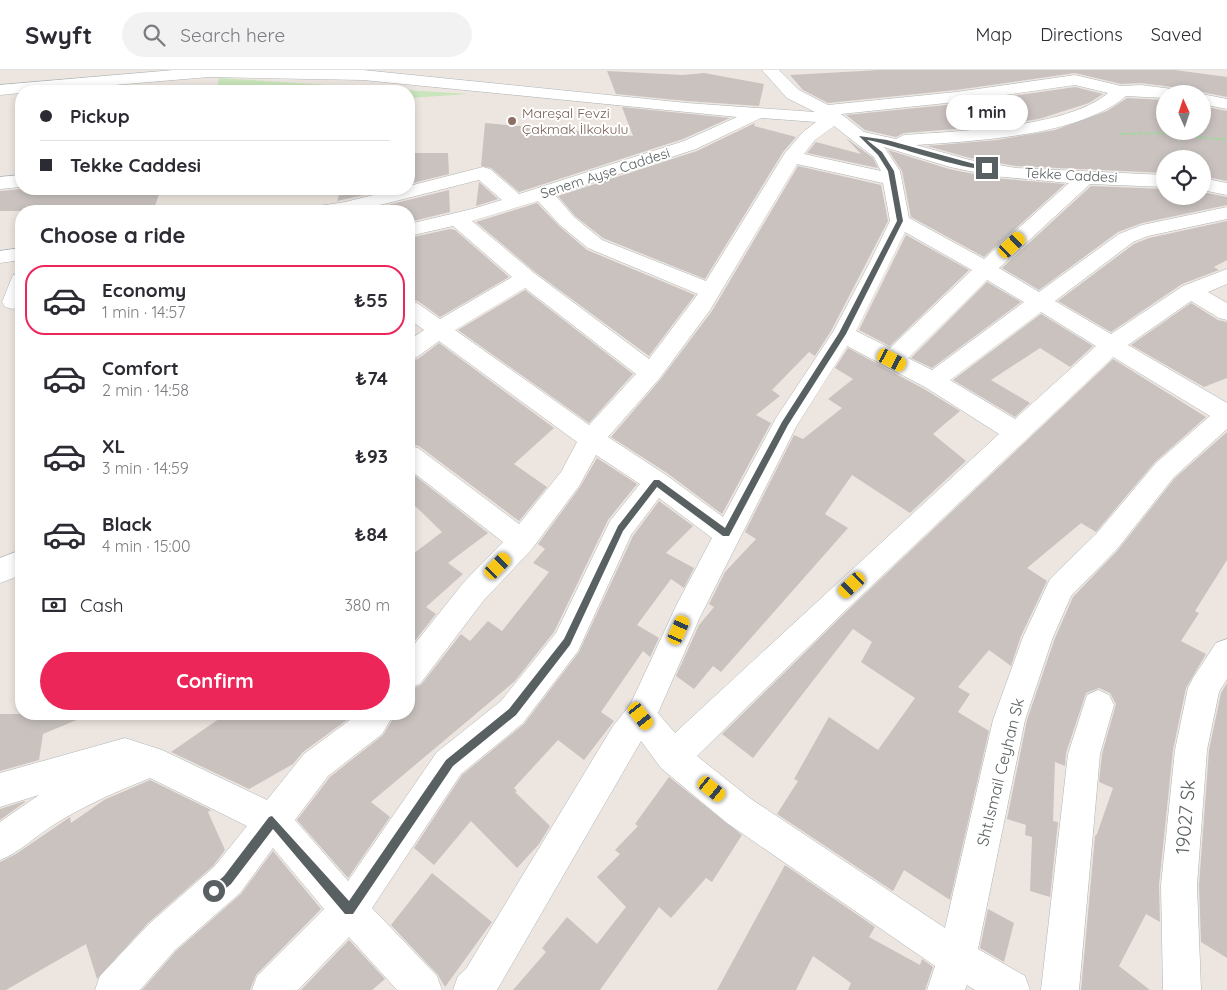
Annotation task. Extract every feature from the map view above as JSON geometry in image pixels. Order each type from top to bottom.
[{"type":"street","points":[[770,70],[793,94],[873,139],[994,133],[1101,108],[1116,98],[1121,91]]},
{"type":"street","points":[[58,85],[209,72],[363,75],[757,114],[830,115],[1075,80],[1121,91],[1156,92]]},
{"type":"street","points":[[0,90],[15,89]]},
{"type":"street","name":"Senem Ayşe Caddesi","points":[[415,229],[516,202],[690,145],[757,114],[793,94]]},
{"type":"street","points":[[1211,101],[1227,104]]},
{"type":"street","points":[[415,666],[474,591],[522,541],[570,479],[591,439],[651,373],[702,306],[709,291],[727,265],[792,157],[830,115]]},
{"type":"street","points":[[476,988],[624,737],[641,716],[687,613],[726,534],[785,424],[843,334],[900,221],[895,204],[891,171],[873,139]]},
{"type":"street","name":"Tekke Caddesi","points":[[873,139],[971,166],[1034,174],[1156,181]]},
{"type":"street","points":[[792,157],[893,179]]},
{"type":"street","points":[[415,190],[483,173],[516,202]]},
{"type":"street","points":[[892,360],[985,270],[1087,177]]},
{"type":"street","points":[[0,183],[15,182]]},
{"type":"street","points":[[1211,185],[1227,188]]},
{"type":"street","points":[[542,193],[567,221],[595,244],[709,291]]},
{"type":"street","points":[[357,205],[396,195]]},
{"type":"street","points":[[933,381],[1126,238],[1142,231],[1227,214]]},
{"type":"street","points":[[457,219],[526,278],[651,373]]},
{"type":"street","points":[[900,221],[1040,302],[1227,415]]},
{"type":"street","points":[[0,257],[15,255]]},
{"type":"street","points":[[673,757],[1016,432],[1110,346],[1191,291],[1227,276]]},
{"type":"street","points":[[415,347],[440,329],[526,278]]},
{"type":"street","points":[[1191,291],[1227,313]]},
{"type":"street","points":[[415,312],[591,439],[657,482],[726,534]]},
{"type":"street","points":[[843,334],[933,381],[1016,432]]},
{"type":"street","name":"Sht.Ismail Ceyhan Sk","points":[[951,974],[1009,720],[1038,637],[1060,588],[1112,534],[1165,470],[1227,415]]},
{"type":"street","points":[[415,460],[522,541]]},
{"type":"street","points":[[270,990],[349,910],[450,763],[512,712],[567,642],[620,529],[657,482]]},
{"type":"street","points":[[0,571],[15,565]]},
{"type":"street","name":"19027 Sk","points":[[1182,990],[1179,885],[1191,750],[1204,688],[1227,653]]},
{"type":"street","points":[[1060,990],[1084,754],[1098,705]]},
{"type":"street","points":[[641,716],[673,757],[739,811],[951,974],[1011,990]]},
{"type":"street","points":[[114,990],[162,937],[227,880],[316,765],[373,720]]},
{"type":"street","points":[[0,790],[125,754],[150,762],[272,821],[349,910],[423,990]]},
{"type":"street","points":[[0,843],[42,812],[102,780],[150,762]]},
{"type":"path","points":[[1120,134],[1160,133],[1227,140]]},
{"type":"green space","points":[[219,78],[328,85],[218,85]]},
{"type":"green space","points":[[415,91],[469,94],[415,98]]},
{"type":"building","points":[[880,70],[1175,70],[1227,77],[1227,97],[1211,94],[1211,85],[1121,84],[1075,73],[956,90],[828,103],[803,90],[790,75]]},
{"type":"building","points":[[607,71],[683,75],[704,73],[764,84],[759,106],[687,101],[616,94]]},
{"type":"building","points":[[1075,87],[1103,94],[1089,103],[1039,119],[981,127],[904,133],[896,137],[865,130],[846,115],[956,104]]},
{"type":"building","points":[[1127,98],[1156,100],[1156,140],[1211,140],[1211,108],[1227,111],[1227,181],[1211,178],[1211,150],[1156,150],[1156,173],[1016,166],[970,158],[927,146],[997,140],[1055,130],[1107,111]]},
{"type":"building","points":[[622,107],[730,118],[683,139],[519,192],[491,168],[481,166],[485,123],[633,136]]},
{"type":"building","points":[[755,123],[754,126],[796,137],[783,152],[705,279],[603,238],[575,216],[558,196],[697,151]]},
{"type":"building","points":[[846,138],[873,158],[878,168],[807,153],[816,142],[861,154]]},
{"type":"building","points":[[888,150],[949,169],[993,178],[1065,184],[984,257],[911,217],[902,171]]},
{"type":"building","points":[[415,153],[448,153],[449,174],[415,182]]},
{"type":"building","points":[[798,166],[881,185],[888,221],[831,331],[815,356],[809,352],[772,390],[780,396],[756,415],[771,423],[722,514],[667,473],[611,437],[660,380],[712,311]]},
{"type":"building","points":[[479,182],[498,199],[476,206]]},
{"type":"building","points":[[1091,186],[1156,189],[1156,205],[1211,205],[1211,194],[1227,197],[1227,205],[1142,223],[1118,232],[1039,290],[1002,268]]},
{"type":"building","points":[[15,190],[15,195],[159,195],[155,205],[15,205],[15,211],[0,211],[0,191]]},
{"type":"building","points":[[449,190],[450,212],[415,221],[415,205],[388,205]]},
{"type":"building","points":[[339,195],[364,195],[337,201]]},
{"type":"building","points":[[537,203],[559,226],[587,250],[695,295],[649,356],[535,272],[476,222]]},
{"type":"building","points":[[1227,221],[1227,260],[1214,267],[1219,270],[1182,284],[1111,332],[1058,301],[1134,244],[1149,238]]},
{"type":"building","points":[[450,229],[455,230],[509,277],[440,317],[415,300],[415,237]]},
{"type":"building","points":[[906,235],[969,270],[890,346],[859,330]]},
{"type":"building","points":[[987,282],[1021,302],[932,368],[911,358]]},
{"type":"building","points":[[525,290],[633,374],[589,423],[458,330]]},
{"type":"building","points":[[1191,303],[1218,320],[1227,322],[1227,378],[1204,387],[1131,345]]},
{"type":"building","points":[[1041,314],[1093,346],[1070,367],[1040,348],[991,380],[1030,403],[1015,417],[953,380]]},
{"type":"building","points":[[439,343],[554,428],[514,464],[547,487],[519,521],[415,445],[415,360]]},
{"type":"building","points":[[848,348],[924,389],[960,411],[933,434],[966,461],[910,513],[852,475],[825,514],[848,528],[721,672],[713,666],[694,689],[676,676],[699,625],[714,607],[709,604],[725,572],[756,539],[745,532],[794,435],[803,439],[842,408],[828,399],[853,379],[835,368]]},
{"type":"building","points":[[1113,359],[1206,417],[1155,462],[1096,532],[1081,523],[1027,568],[1047,581],[1021,636],[1011,666],[989,650],[958,687],[970,694],[958,712],[989,731],[950,900],[904,870],[893,891],[777,814],[798,781],[794,779],[829,717],[878,750],[915,698],[861,662],[872,642],[853,629],[753,758],[722,734],[849,609]]},
{"type":"building","points":[[1227,432],[1227,560],[1195,611],[1199,613],[1181,641],[1206,654],[1186,688],[1173,750],[1159,885],[1160,922],[1146,914],[1119,966],[1150,990],[1081,990],[1095,836],[1113,788],[1099,782],[1102,754],[1116,704],[1110,693],[1099,688],[1086,693],[1066,753],[1065,766],[1055,762],[1053,821],[1058,822],[1050,897],[1030,891],[1032,837],[1025,835],[1026,825],[1007,819],[1027,720],[1055,638],[1073,597],[1118,550],[1175,478]]},
{"type":"building","points":[[597,458],[637,484],[608,520],[554,632],[515,681],[371,802],[390,817],[348,878],[297,820],[330,777],[383,735],[392,720],[415,720],[415,688],[421,685],[461,634],[470,641],[488,621],[502,631],[549,572],[533,563],[545,549],[538,544],[580,487]]},
{"type":"building","points":[[415,476],[488,533],[448,563],[463,574],[426,607],[436,614],[415,640],[415,552],[442,532],[415,506]]},
{"type":"building","points":[[659,501],[693,526],[666,553],[694,568],[684,588],[671,579],[637,625],[659,638],[650,657],[643,651],[601,712],[614,721],[584,760],[558,740],[514,788],[517,791],[515,792],[550,826],[539,844],[517,868],[471,821],[434,865],[414,848],[462,775],[524,724],[579,652],[633,536]]},
{"type":"building","points":[[1227,683],[1227,958],[1201,942],[1199,885],[1209,750],[1221,693]]},
{"type":"building","points":[[0,714],[15,714],[15,720],[77,720],[43,734],[39,760],[0,771]]},
{"type":"building","points":[[217,720],[347,720],[303,752],[293,764],[249,789],[171,752]]},
{"type":"building","points":[[669,777],[742,835],[712,882],[706,878],[671,918],[659,907],[600,990],[513,990],[546,952],[542,948],[567,917],[597,944],[626,907],[597,877],[620,854],[615,850],[638,826],[635,824]]},
{"type":"building","points":[[150,780],[211,810],[208,812],[225,850],[213,866],[148,923],[97,979],[86,944],[6,990],[0,990],[0,862],[16,854],[70,817],[71,823],[104,800]]},
{"type":"building","points":[[25,802],[0,820],[0,809]]},
{"type":"building","points":[[273,851],[321,909],[256,975],[250,990],[142,990],[176,951],[241,894]]},
{"type":"building","points":[[785,865],[875,927],[869,937],[920,965],[922,959],[933,967],[925,990],[848,990],[851,983],[813,956],[796,990],[717,990]]},
{"type":"building","points":[[432,873],[492,922],[445,987],[438,975],[391,925]]},
{"type":"building","points":[[988,909],[1014,923],[1004,962],[980,948]]},
{"type":"building","points":[[349,940],[385,979],[372,990],[301,990]]},
{"type":"place","name":"Mareşal Fevzi Çakmak İlkokulu","points":[[512,121]]},
{"type":"route","points":[[214,891],[227,880],[272,821],[349,910],[450,763],[512,712],[567,642],[620,529],[657,482],[726,534],[785,424],[843,334],[881,262],[900,221],[895,204],[891,171],[880,154],[861,137],[885,141],[971,166],[987,168]]}]
